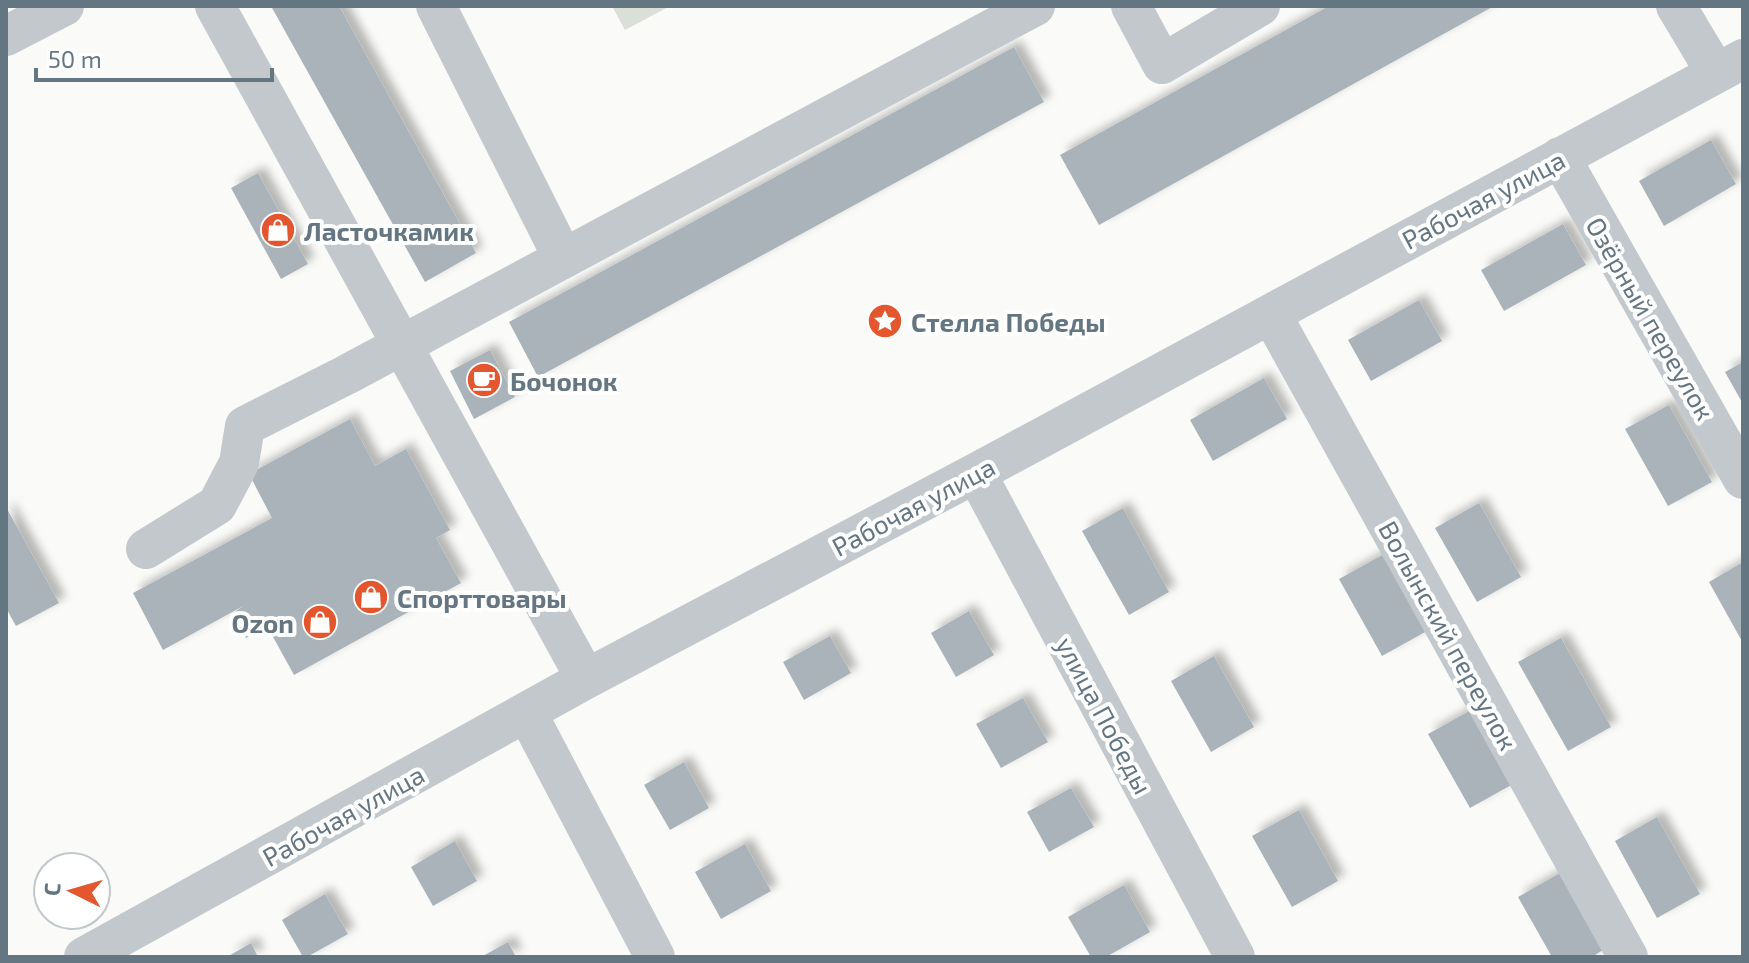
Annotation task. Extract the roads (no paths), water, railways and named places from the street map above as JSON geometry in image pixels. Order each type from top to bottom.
[{"type":"street","points":[[6,36],[64,6]]},
{"type":"street","points":[[215,6],[586,679]]},
{"type":"street","points":[[436,6],[563,258]]},
{"type":"street","points":[[146,549],[217,505],[239,463],[245,426],[1035,6]]},
{"type":"street","points":[[1131,6],[1162,64],[1260,6]]},
{"type":"street","points":[[1676,6],[1730,66]]},
{"type":"street","name":"Рабочая улица","points":[[84,957],[586,679],[976,473],[1730,66]]},
{"type":"street","name":"Озёрный переулок","points":[[1560,157],[1743,479]]},
{"type":"street","name":"Волынский переулок","points":[[1271,314],[1628,957]]},
{"type":"street","name":"улица Победы","points":[[976,473],[1235,957]]},
{"type":"street","points":[[527,713],[655,957]]},
{"type":"place","name":"Ласточкамик","points":[[278,230]]},
{"type":"place","name":"Стелла Победы","points":[[885,321]]},
{"type":"place","name":"Бочонок","points":[[484,380]]},
{"type":"place","name":"Спорттовары","points":[[371,597]]},
{"type":"place","name":"Ozon","points":[[320,622]]}]
